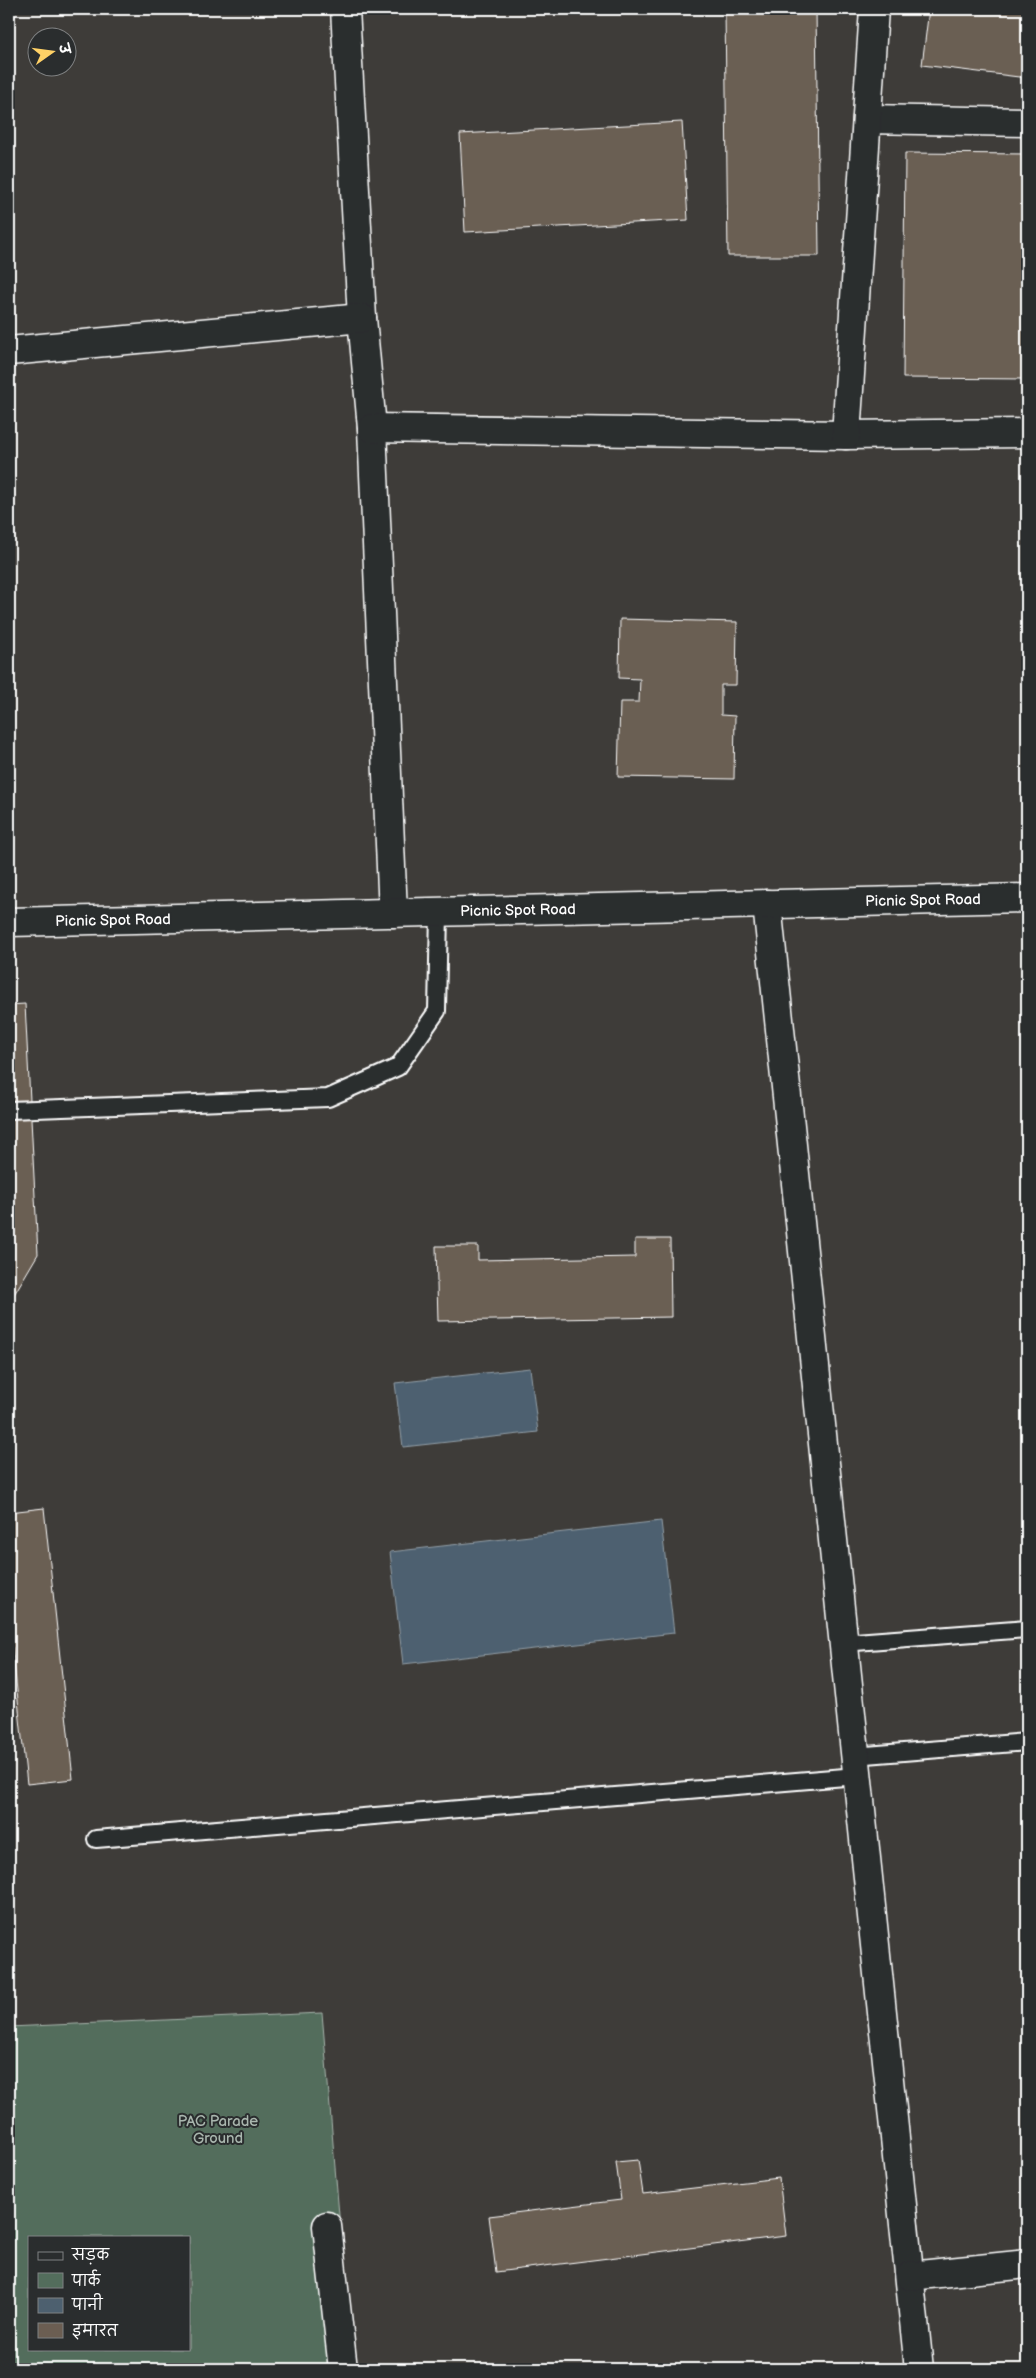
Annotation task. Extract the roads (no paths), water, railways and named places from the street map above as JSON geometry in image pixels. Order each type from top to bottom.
[{"type":"street","points":[[345,9],[362,318],[372,428],[393,913]]},
{"type":"street","points":[[846,435],[874,9]]},
{"type":"street","points":[[867,118],[1027,122]]},
{"type":"street","points":[[9,351],[362,318]]},
{"type":"street","points":[[372,428],[846,435],[1027,433]]},
{"type":"street","name":"Picnic Spot Road","points":[[9,922],[1027,898]]},
{"type":"street","points":[[767,904],[842,1643],[919,2369]]},
{"type":"street","points":[[327,2226],[343,2369]]},
{"type":"street","points":[[910,2276],[1027,2264]]},
{"type":"lane","points":[[9,1110],[328,1098],[398,1067],[437,1011],[439,912]]},
{"type":"lane","points":[[842,1643],[1027,1629]]},
{"type":"lane","points":[[96,1839],[856,1766],[1027,1742]]},
{"type":"water","points":[[530,1368],[538,1432],[403,1447],[395,1383]]},
{"type":"water","points":[[661,1521],[674,1633],[403,1664],[390,1552]]},
{"type":"park label","name":"PAC Parade Ground","points":[[218,2130]]}]
